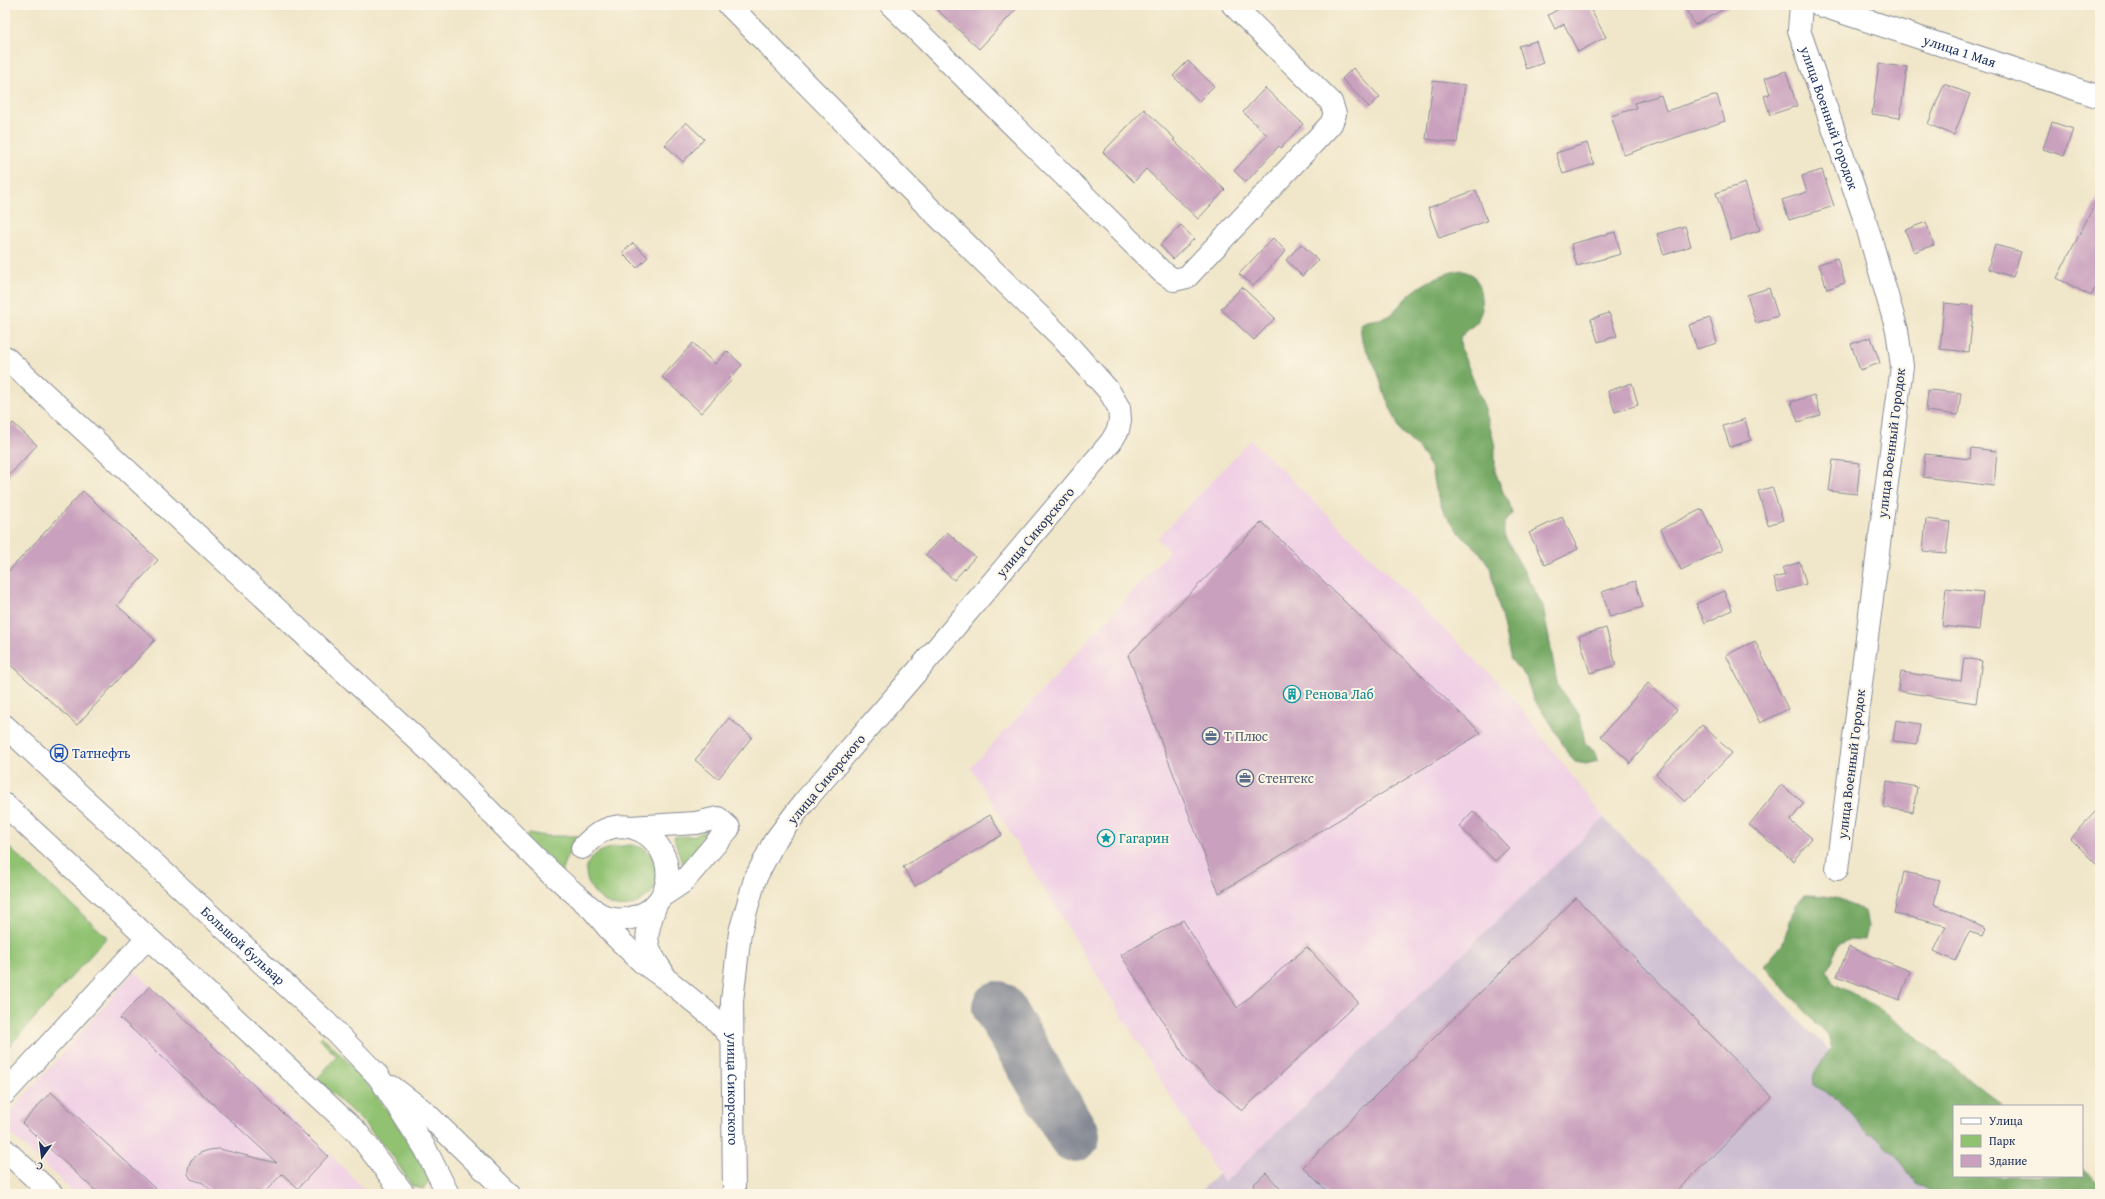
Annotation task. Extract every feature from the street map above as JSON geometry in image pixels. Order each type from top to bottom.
[{"type":"street","name":"улица Сикорского","points":[[729,5],[910,188],[1061,337],[1109,391],[1119,408],[1120,420],[1118,430],[1111,442],[925,663],[804,802],[774,842],[755,879],[740,932],[732,1001],[731,1037],[734,1194]]},
{"type":"street","points":[[891,5],[1162,272],[1174,280],[1187,277],[1331,124],[1335,114],[1331,102],[1233,5]]},
{"type":"street","name":"улица Военный Городок","points":[[1801,5],[1800,30],[1866,223],[1897,330],[1902,366],[1837,869]]},
{"type":"street","name":"улица 1 Мая","points":[[1820,5],[1847,9],[2100,97]]},
{"type":"street","points":[[5,357],[415,737],[483,802],[517,839],[593,910],[614,935],[642,962],[670,982],[715,1019],[731,1037]]},
{"type":"street","name":"Большой бульвар","points":[[5,726],[325,1021],[378,1076],[425,1148],[448,1194]]},
{"type":"street","points":[[5,805],[358,1132],[404,1194]]},
{"type":"street","points":[[582,848],[596,834],[614,827],[696,823],[718,818],[729,828],[683,882],[642,915],[626,919],[608,918],[593,910]]},
{"type":"street","points":[[629,827],[646,833],[659,845],[667,861],[668,880],[649,924],[646,942],[651,956],[670,982]]},
{"type":"street","points":[[5,1093],[148,938]]},
{"type":"street","points":[[378,1076],[425,1112],[509,1194]]},
{"type":"street","points":[[5,1150],[52,1194]]},
{"type":"shaded area","points":[[1251,440],[1509,693],[1604,818],[1224,1184],[971,768],[1169,552],[1157,539]]},
{"type":"shaded area","points":[[1604,818],[1848,1070],[1953,1175],[1953,1177],[1955,1177],[1972,1194],[1198,1194],[1218,1174],[1224,1183]]},
{"type":"shaded area","points":[[135,971],[324,1148],[369,1194],[76,1194],[5,1129],[5,1118]]},
{"type":"green space","points":[[1461,270],[1473,275],[1480,286],[1482,310],[1477,322],[1460,337],[1461,349],[1485,409],[1495,446],[1495,471],[1503,492],[1509,502],[1512,514],[1504,523],[1504,535],[1543,606],[1558,687],[1580,716],[1585,743],[1594,751],[1598,761],[1586,764],[1575,762],[1568,754],[1552,725],[1533,699],[1526,677],[1511,660],[1490,567],[1478,550],[1459,533],[1444,512],[1435,490],[1431,467],[1418,448],[1401,432],[1384,393],[1377,370],[1362,342],[1360,324],[1384,318],[1393,312],[1412,293],[1425,284],[1446,274]]},
{"type":"green space","points":[[716,828],[684,871],[674,837],[692,836]]},
{"type":"green space","points":[[528,833],[546,836],[578,836],[565,861],[561,874],[526,838]]},
{"type":"green space","points":[[5,844],[107,937],[5,1051]]},
{"type":"green space","points":[[630,845],[646,850],[652,856],[659,872],[654,889],[642,900],[629,906],[617,906],[606,902],[596,894],[589,885],[586,874],[588,864],[595,855],[607,849]]},
{"type":"green space","points":[[1804,895],[1821,896],[1843,900],[1865,912],[1868,927],[1865,940],[1851,939],[1839,944],[1827,970],[1833,983],[1876,1006],[2002,1105],[1953,1105],[1953,1177],[2083,1177],[2083,1169],[2100,1183],[2100,1194],[1934,1194],[1916,1184],[1901,1161],[1881,1140],[1868,1133],[1838,1099],[1813,1086],[1815,1072],[1832,1049],[1828,1036],[1764,966],[1782,945],[1795,906]]},
{"type":"green space","points":[[322,1036],[339,1052],[368,1086],[407,1140],[430,1180],[423,1189],[412,1186],[392,1155],[364,1123],[317,1079],[337,1056],[319,1039]]},
{"type":"building","points":[[932,5],[1020,5],[979,49]]},
{"type":"building","points":[[1566,5],[1588,5],[1606,37],[1578,52],[1564,24],[1555,29],[1548,15]]},
{"type":"building","points":[[1683,5],[1731,5],[1695,25]]},
{"type":"building","points":[[1536,41],[1543,63],[1526,69],[1519,46]]},
{"type":"building","points":[[1188,61],[1214,86],[1199,101],[1173,76]]},
{"type":"building","points":[[1879,64],[1907,67],[1900,118],[1872,114]]},
{"type":"building","points":[[1353,68],[1380,97],[1369,107],[1342,79]]},
{"type":"building","points":[[1786,71],[1797,106],[1770,115],[1764,96],[1770,94],[1765,78]]},
{"type":"building","points":[[1433,81],[1465,85],[1457,143],[1426,139]]},
{"type":"building","points":[[1944,84],[1970,94],[1954,135],[1928,124]]},
{"type":"building","points":[[1265,88],[1303,124],[1281,148],[1279,146],[1246,182],[1234,171],[1267,135],[1243,112]]},
{"type":"building","points":[[1661,95],[1666,111],[1717,95],[1725,121],[1624,155],[1611,116],[1636,108],[1634,103]]},
{"type":"building","points":[[1144,109],[1175,139],[1173,140],[1225,190],[1198,219],[1146,169],[1134,182],[1103,152]]},
{"type":"building","points":[[686,122],[704,139],[683,162],[665,145]]},
{"type":"building","points":[[2052,122],[2073,129],[2064,156],[2043,149]]},
{"type":"building","points":[[1587,143],[1594,164],[1563,174],[1556,153]]},
{"type":"building","points":[[1822,170],[1834,206],[1789,220],[1782,200],[1807,192],[1802,176]]},
{"type":"building","points":[[1745,183],[1760,230],[1731,240],[1716,193]]},
{"type":"building","points":[[1476,190],[1487,221],[1439,238],[1428,208]]},
{"type":"building","points":[[2100,194],[2100,279],[2091,296],[2057,278]]},
{"type":"building","points":[[1926,222],[1934,245],[1914,252],[1905,230]]},
{"type":"building","points":[[1181,225],[1194,239],[1173,259],[1160,245]]},
{"type":"building","points":[[1685,226],[1691,246],[1664,255],[1657,234]]},
{"type":"building","points":[[1615,232],[1621,254],[1577,266],[1571,244]]},
{"type":"building","points":[[1273,238],[1286,251],[1253,286],[1239,274]]},
{"type":"building","points":[[633,243],[648,257],[637,268],[622,253]]},
{"type":"building","points":[[1301,244],[1318,260],[1302,276],[1286,260]]},
{"type":"building","points":[[1995,245],[2021,252],[2013,277],[1988,269]]},
{"type":"building","points":[[1837,258],[1845,283],[1827,289],[1819,264]]},
{"type":"building","points":[[1242,287],[1275,318],[1254,340],[1221,309]]},
{"type":"building","points":[[1769,288],[1778,316],[1756,323],[1747,295]]},
{"type":"building","points":[[1944,303],[1974,306],[1969,352],[1940,349]]},
{"type":"building","points":[[1609,313],[1617,336],[1598,342],[1591,319]]},
{"type":"building","points":[[1710,318],[1717,343],[1697,349],[1689,325]]},
{"type":"building","points":[[1871,337],[1880,363],[1860,370],[1851,344]]},
{"type":"building","points":[[693,343],[715,364],[727,351],[742,365],[729,379],[731,381],[701,413],[662,377]]},
{"type":"building","points":[[1632,383],[1638,405],[1615,412],[1608,391]]},
{"type":"building","points":[[1928,390],[1961,393],[1958,415],[1926,411]]},
{"type":"building","points":[[1814,395],[1821,415],[1798,422],[1791,402]]},
{"type":"building","points":[[1745,419],[1751,440],[1730,447],[1723,426]]},
{"type":"building","points":[[13,423],[37,445],[5,480],[5,432]]},
{"type":"building","points":[[1971,448],[1997,451],[1994,486],[1923,477],[1925,454],[1970,459]]},
{"type":"building","points":[[1833,460],[1860,463],[1857,494],[1829,491]]},
{"type":"building","points":[[1772,487],[1783,520],[1768,525],[1758,491]]},
{"type":"building","points":[[83,491],[158,560],[117,605],[155,640],[77,725],[5,660],[5,575]]},
{"type":"building","points":[[1702,509],[1722,550],[1681,570],[1661,529]]},
{"type":"building","points":[[1562,517],[1578,549],[1545,565],[1529,533]]},
{"type":"building","points":[[1926,519],[1950,522],[1946,553],[1923,551]]},
{"type":"building","name":"Ренова Лаб","points":[[1262,522],[1481,733],[1219,893],[1128,655]]},
{"type":"building","points":[[947,532],[975,557],[954,580],[926,555]]},
{"type":"building","points":[[1800,562],[1806,584],[1778,592],[1774,578],[1785,575],[1782,568]]},
{"type":"building","points":[[1635,581],[1643,607],[1610,617],[1602,592]]},
{"type":"building","points":[[1946,588],[1983,592],[1979,630],[1942,626]]},
{"type":"building","points":[[1724,591],[1732,610],[1705,623],[1696,604]]},
{"type":"building","points":[[1606,628],[1616,665],[1590,673],[1579,636]]},
{"type":"building","points":[[1755,641],[1788,709],[1760,723],[1726,655]]},
{"type":"building","points":[[1964,658],[1982,661],[1976,703],[1898,691],[1901,672],[1961,681]]},
{"type":"building","points":[[1648,683],[1677,710],[1629,764],[1629,761],[1601,736]]},
{"type":"building","points":[[729,718],[752,737],[718,779],[695,760]]},
{"type":"building","points":[[1896,720],[1920,724],[1917,744],[1893,741]]},
{"type":"building","points":[[1702,725],[1732,753],[1685,802],[1656,774]]},
{"type":"building","points":[[1887,781],[1917,787],[1913,812],[1883,807]]},
{"type":"building","points":[[1781,785],[1804,803],[1790,821],[1812,838],[1793,861],[1749,825]]},
{"type":"building","points":[[2100,807],[2100,868],[2070,838]]},
{"type":"building","points":[[1473,811],[1509,848],[1495,861],[1459,826]]},
{"type":"building","points":[[990,815],[1002,835],[915,886],[903,867]]},
{"type":"building","points":[[1904,872],[1940,880],[1934,904],[1986,929],[1983,936],[1969,932],[1955,961],[1934,951],[1946,926],[1894,913]]},
{"type":"building","points":[[1576,898],[1772,1097],[1674,1194],[1330,1194],[1303,1167]]},
{"type":"building","points":[[1183,920],[1237,1008],[1307,947],[1358,1002],[1242,1111],[1188,1061],[1121,955]]},
{"type":"building","points":[[1849,947],[1910,971],[1899,1000],[1837,976]]},
{"type":"building","points":[[150,986],[328,1156],[298,1188],[282,1174],[263,1194],[215,1194],[203,1183],[191,1179],[188,1174],[188,1168],[191,1160],[200,1153],[209,1150],[219,1149],[277,1163],[120,1018]]},
{"type":"building","points":[[51,1092],[161,1194],[99,1194],[22,1123]]},
{"type":"building","points":[[1266,1173],[1285,1194],[1261,1194],[1253,1185]]},
{"type":"taxiway","points":[[998,1007],[1074,1136]]},
{"type":"place","name":"Ренова Лаб","points":[[1292,694]]},
{"type":"place","name":"Т Плюс","points":[[1211,736]]},
{"type":"place","name":"Татнефть","points":[[59,753]]},
{"type":"place","name":"Стентекс","points":[[1245,778]]},
{"type":"place","name":"Гагарин","points":[[1106,838]]}]
